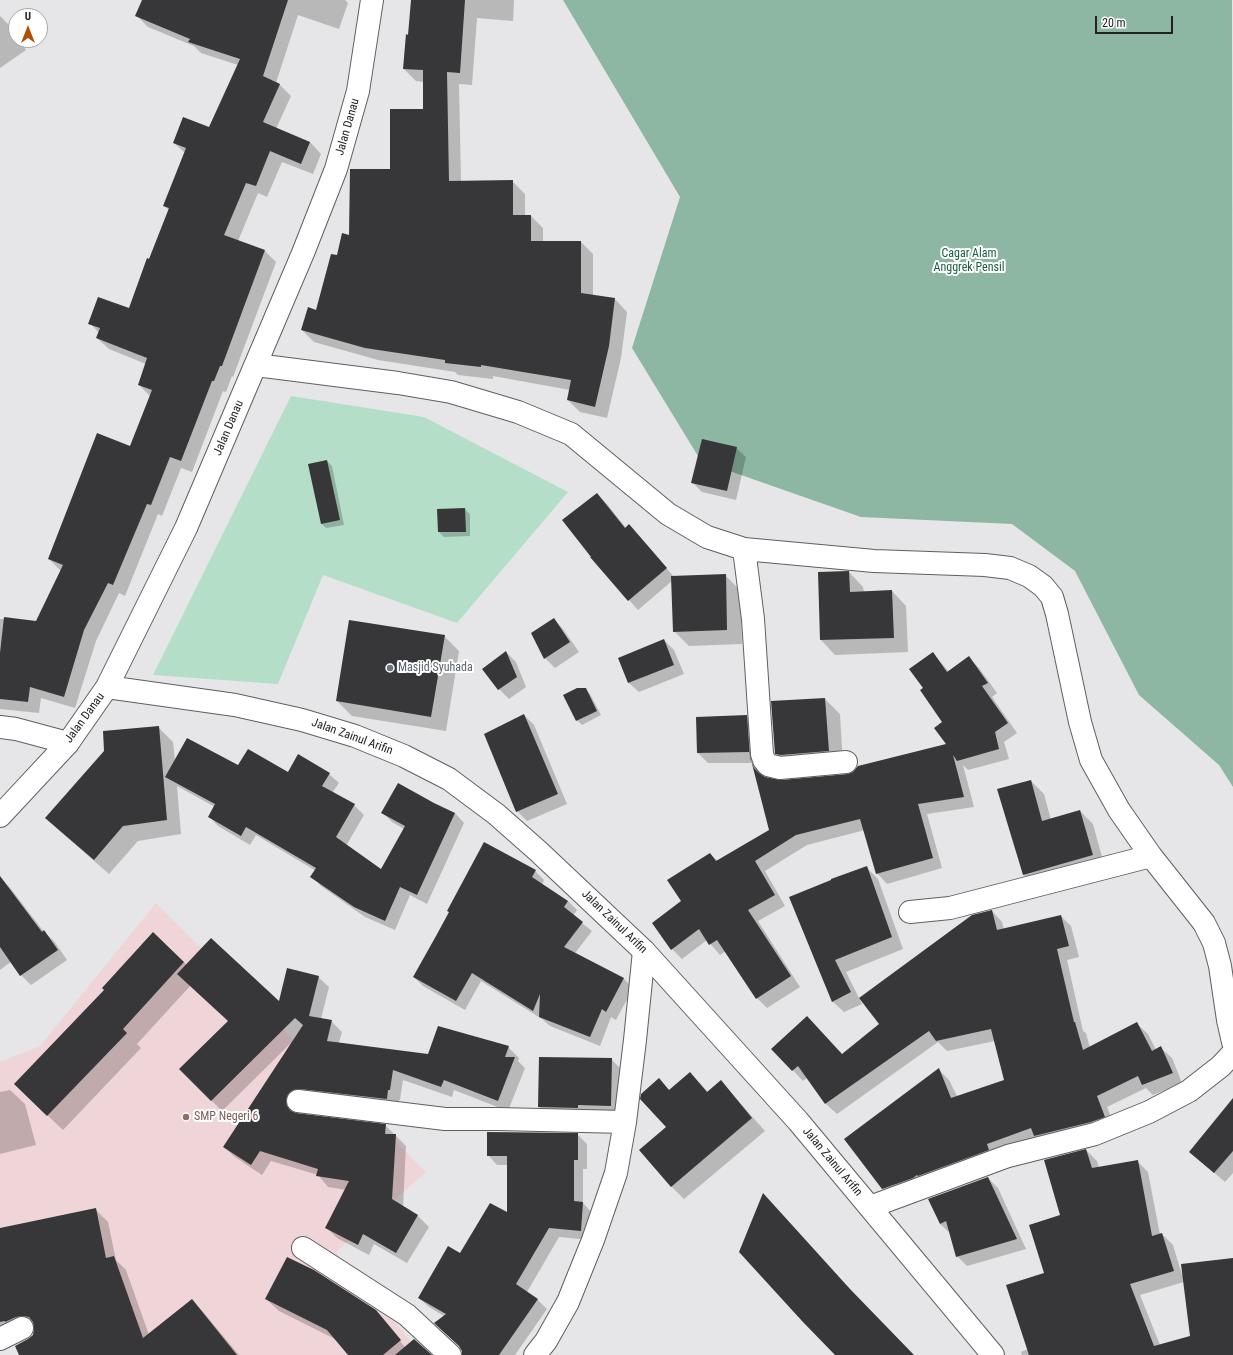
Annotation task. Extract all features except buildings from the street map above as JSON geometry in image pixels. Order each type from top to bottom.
[{"type":"street","name":"Jalan Danau","points":[[0,816],[68,743],[107,687],[186,528],[303,253],[336,169],[358,92],[372,0]]},
{"type":"street","points":[[256,365],[398,383],[451,392],[518,412],[572,434],[663,510],[681,522],[707,537],[744,549],[874,561],[985,565],[1010,568],[1029,576],[1043,586],[1052,597],[1080,722],[1091,760],[1119,810],[1151,856],[1204,923],[1214,943],[1220,966],[1228,1020],[1233,1042]]},
{"type":"street","points":[[744,549],[753,619],[761,746],[764,760],[768,765],[780,768],[846,762]]},
{"type":"street","name":"Jalan Zainul Arifin","points":[[107,687],[235,705],[302,720],[355,736],[404,756],[449,779],[496,814],[538,851],[644,951],[798,1121],[993,1355]]},
{"type":"street","points":[[0,727],[16,729],[68,743]]},
{"type":"street","points":[[910,912],[950,908],[1151,856]]},
{"type":"street","points":[[535,1355],[546,1341],[568,1302],[594,1240],[616,1173],[625,1122],[644,951]]},
{"type":"street","points":[[870,1207],[1008,1156],[1095,1134],[1148,1112],[1189,1091],[1221,1066],[1233,1053]]},
{"type":"street","points":[[298,1100],[445,1118],[625,1122]]},
{"type":"street","points":[[303,1248],[407,1316],[450,1355]]},
{"type":"street","points":[[0,1339],[22,1328]]},
{"type":"shaded area","name":"SMP Negeri 6","points":[[156,903],[426,1172],[336,1252],[422,1355],[65,1355],[0,1281],[0,1062],[40,1046]]},
{"type":"green space","name":"Cagar Alam Anggrek Pensil","points":[[563,0],[1232,0],[1233,787],[1219,765],[1139,695],[1075,571],[1012,524],[861,517],[701,461],[632,348],[680,197]]},
{"type":"green space","points":[[291,396],[424,417],[568,492],[457,623],[323,575],[278,684],[153,675]]},
{"type":"place","name":"Masjid Syuhada","points":[[390,668]]},
{"type":"place","name":"SMP Negeri 6","points":[[186,1117]]}]
